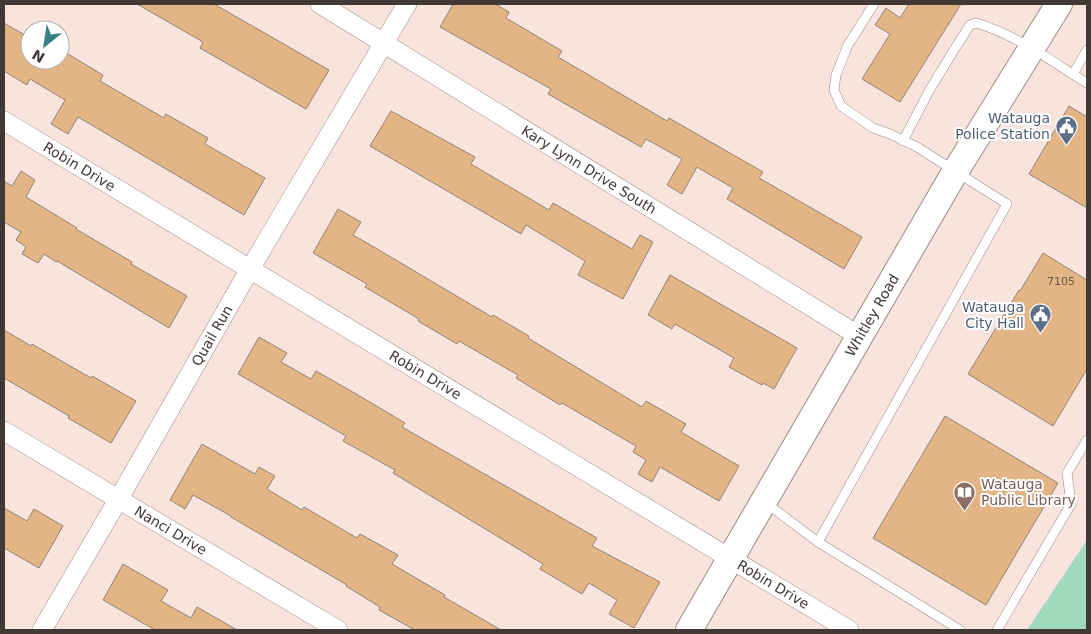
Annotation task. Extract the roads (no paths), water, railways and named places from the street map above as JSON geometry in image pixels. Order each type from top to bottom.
[{"type":"street","name":"Kary Lynn Drive South","points":[[320,4],[859,336]]},
{"type":"street","name":"Quail Run","points":[[42,630],[250,269],[407,4]]},
{"type":"street","name":"Whitley Road","points":[[689,630],[955,172],[1059,4]]},
{"type":"street","name":"Robin Drive","points":[[4,121],[849,630]]},
{"type":"street","name":"Nanci Drive","points":[[4,431],[338,630]]},
{"type":"lane","points":[[818,542],[1006,204],[917,147],[873,128],[840,106],[834,90],[836,75],[848,44],[874,4]]},
{"type":"lane","points":[[903,141],[929,91],[970,26],[976,23],[1033,47],[1051,62],[1087,83]]},
{"type":"lane","points":[[1073,74],[1087,50]]},
{"type":"lane","points":[[998,630],[1071,504],[1067,473],[1087,440]]},
{"type":"lane","points":[[763,502],[818,542],[960,630]]},
{"type":"place","name":"Watauga Police Station","points":[[1066,145]]},
{"type":"place","name":"Watauga City Hall","points":[[1040,334]]},
{"type":"place","name":"Watauga Public Library","points":[[965,511]]}]
